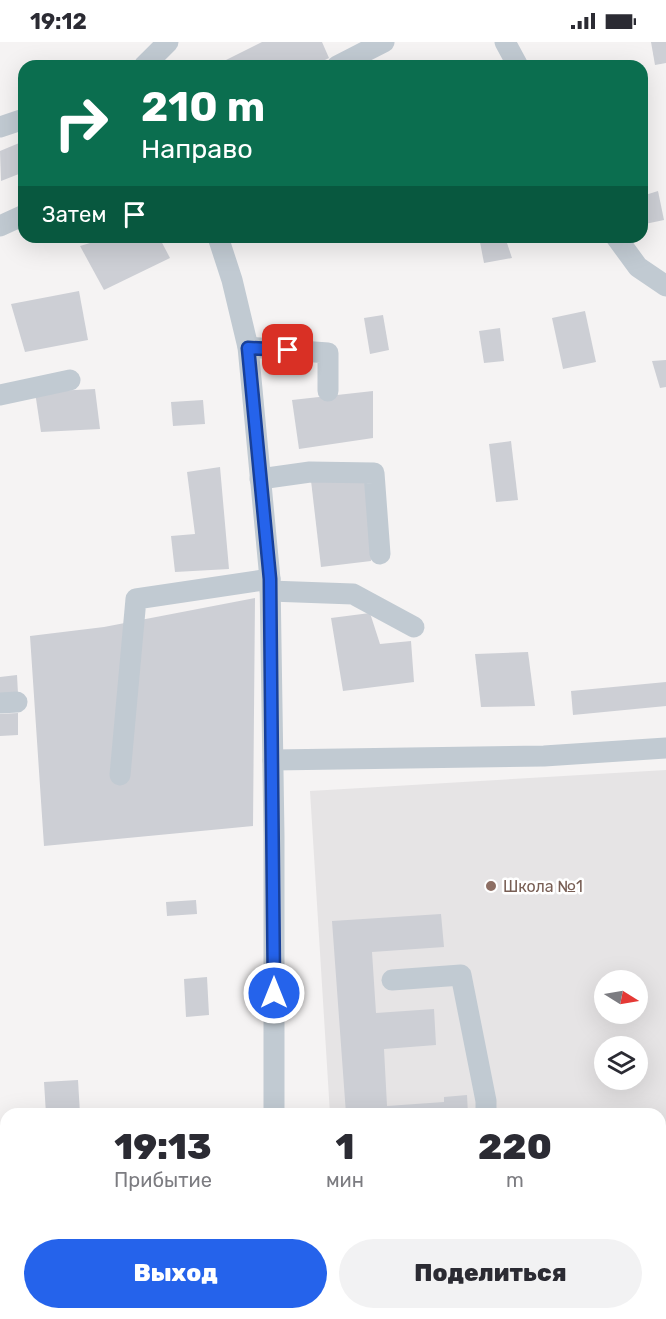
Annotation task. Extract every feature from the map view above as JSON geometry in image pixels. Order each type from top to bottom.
[{"type":"street","points":[[150,60],[168,42]]},
{"type":"street","points":[[349,60],[384,42]]},
{"type":"street","points":[[505,42],[515,60]]},
{"type":"street","points":[[0,127],[18,121]]},
{"type":"street","points":[[0,226],[18,218]]},
{"type":"street","points":[[220,243],[232,280],[248,348],[270,585],[274,1108]]},
{"type":"street","points":[[620,243],[638,267],[664,281]]},
{"type":"street","points":[[248,348],[328,353],[328,391]]},
{"type":"street","points":[[0,395],[70,380]]},
{"type":"street","points":[[260,478],[310,472],[374,474],[380,554]]},
{"type":"street","points":[[120,775],[136,599],[270,585],[353,594],[414,627]]},
{"type":"street","points":[[273,760],[544,756],[666,748]]},
{"type":"street","points":[[392,980],[461,975],[486,1108]]},
{"type":"shaded area","name":"Школа №1","points":[[666,770],[666,1108],[330,1108],[310,791]]},
{"type":"building","points":[[262,42],[322,42],[329,58],[325,60],[226,60]]},
{"type":"building","points":[[651,42],[666,42],[666,63],[655,65]]},
{"type":"building","points":[[18,144],[18,174],[1,181],[0,151]]},
{"type":"building","points":[[658,191],[664,220],[648,223],[648,194]]},
{"type":"building","points":[[90,243],[162,243],[170,258],[104,290],[80,246]]},
{"type":"building","points":[[480,243],[507,243],[512,258],[484,263]]},
{"type":"building","points":[[79,291],[88,340],[25,352],[11,304]]},
{"type":"building","points":[[585,311],[596,362],[563,369],[552,318]]},
{"type":"building","points":[[383,315],[389,350],[370,354],[364,318]]},
{"type":"building","points":[[500,328],[504,361],[484,363],[479,331]]},
{"type":"building","points":[[666,360],[666,387],[660,388],[652,361]]},
{"type":"building","points":[[95,389],[100,429],[41,432],[35,392]]},
{"type":"building","points":[[373,391],[373,438],[299,449],[292,400]]},
{"type":"building","points":[[203,400],[205,424],[173,426],[171,402]]},
{"type":"building","points":[[511,441],[518,500],[496,502],[489,444]]},
{"type":"building","points":[[220,467],[229,569],[175,572],[171,536],[195,534],[187,472]]},
{"type":"building","points":[[310,472],[367,473],[371,561],[321,567]]},
{"type":"building","points":[[255,598],[253,826],[44,846],[30,636],[104,627]]},
{"type":"building","points":[[370,613],[380,644],[411,641],[414,682],[343,691],[331,618]]},
{"type":"building","points":[[528,652],[535,706],[481,707],[475,654]]},
{"type":"building","points":[[17,675],[18,694],[0,695],[0,677]]},
{"type":"building","points":[[666,682],[666,706],[573,715],[571,691]]},
{"type":"building","points":[[18,713],[18,735],[0,736],[0,714]]},
{"type":"building","points":[[196,900],[197,914],[167,916],[166,902]]},
{"type":"building","points":[[441,914],[444,947],[372,952],[376,1013],[434,1009],[436,1045],[384,1049],[387,1106],[444,1102],[444,1097],[467,1095],[468,1108],[346,1108],[332,921]]},
{"type":"building","points":[[207,977],[209,1015],[186,1017],[184,979]]},
{"type":"building","points":[[78,1080],[80,1108],[46,1108],[44,1082]]},
{"type":"place","name":"Школа №1","points":[[491,886]]},
{"type":"route","points":[[274,993],[270,579],[248,348],[288,350]]}]
